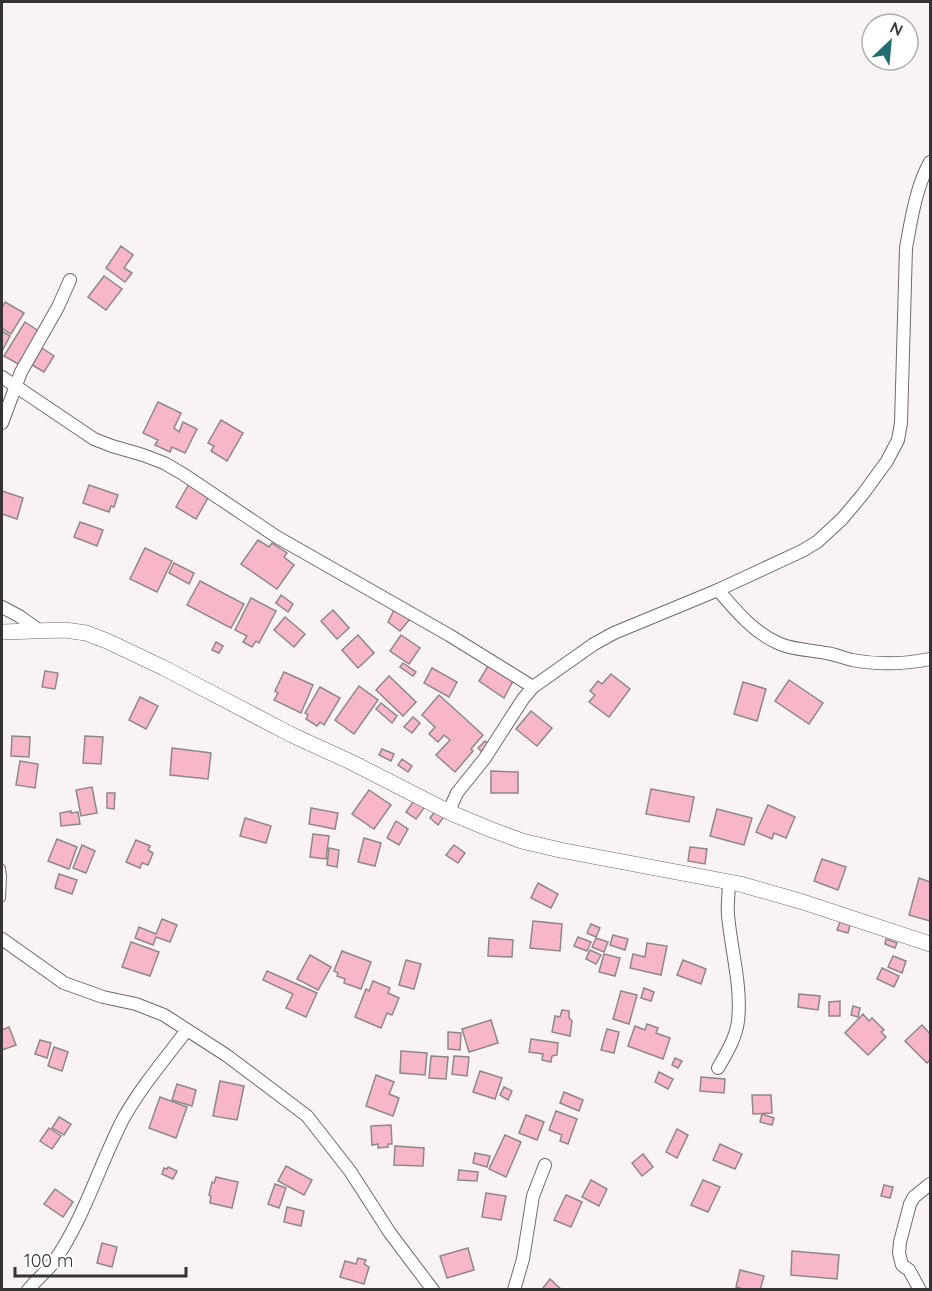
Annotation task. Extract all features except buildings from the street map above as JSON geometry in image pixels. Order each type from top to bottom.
[{"type":"street","points":[[451,813],[457,793],[485,758],[533,687],[594,644],[614,633],[718,590],[802,551],[817,542],[842,519],[863,494],[898,440],[901,423],[906,248],[919,190],[930,162]]},
{"type":"street","points":[[2,423],[21,372],[70,280]]},
{"type":"street","points":[[2,377],[15,388],[94,439],[164,463],[183,474],[277,537],[533,687]]},
{"type":"street","points":[[718,590],[743,619],[780,644],[876,664],[930,659]]},
{"type":"street","points":[[2,607],[40,631]]},
{"type":"street","points":[[2,632],[65,630],[86,633],[107,641],[451,813],[512,837],[560,850],[729,882],[803,902],[930,944]]},
{"type":"street","points":[[718,1068],[734,1038],[739,1010],[736,962],[728,912],[729,882]]},
{"type":"street","points":[[2,939],[64,982],[103,997],[136,1004],[164,1015],[226,1056],[307,1116],[350,1171],[390,1233],[433,1290]]},
{"type":"street","points":[[28,1290],[52,1264],[69,1236],[124,1117],[143,1087],[187,1030]]},
{"type":"street","points":[[514,1290],[523,1259],[532,1196],[545,1165]]},
{"type":"street","points":[[920,1290],[909,1270],[902,1265],[899,1253],[900,1242],[910,1204],[914,1197],[930,1184]]},
{"type":"lane","points":[[2,868],[2,898]]}]
